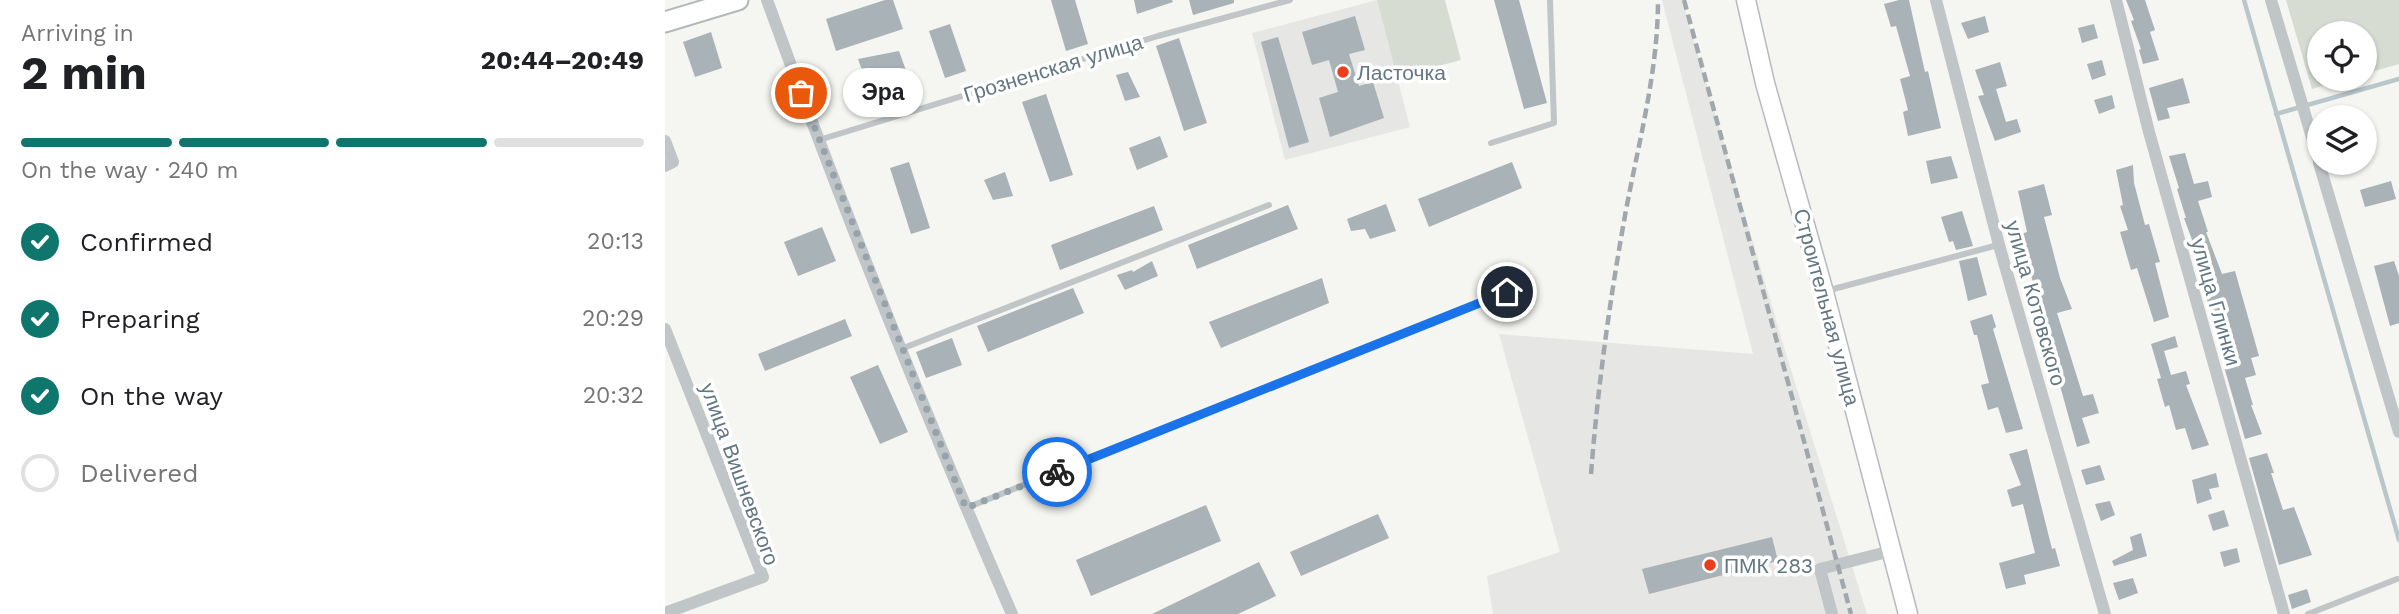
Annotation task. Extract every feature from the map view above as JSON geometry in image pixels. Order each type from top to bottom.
[{"type":"main road","points":[[665,22],[737,0]]},
{"type":"street","points":[[767,0],[818,140],[901,349],[1012,614]]},
{"type":"street","name":"Строительная улица","points":[[1746,0],[1765,83],[1824,292],[1907,614]]},
{"type":"street","name":"улица Котовского","points":[[1936,0],[1999,245],[2105,614]]},
{"type":"street","name":"улица Глинки","points":[[2116,0],[2152,145],[2284,614]]},
{"type":"street","points":[[2271,0],[2307,122]]},
{"type":"street","points":[[665,141],[673,162],[665,166]]},
{"type":"street","points":[[2323,175],[2399,432]]},
{"type":"street","name":"улица Вишневского","points":[[665,329],[763,577],[665,613]]},
{"type":"street","points":[[1832,614],[1820,569],[1891,551]]},
{"type":"lane","name":"Грозненская улица","points":[[818,140],[1157,36],[1290,0]]},
{"type":"lane","points":[[1491,143],[1554,122],[1550,0]]},
{"type":"lane","points":[[901,349],[1269,205]]},
{"type":"lane","points":[[1824,292],[1999,245]]},
{"type":"lane","points":[[966,508],[1507,292]]},
{"type":"lane","points":[[2308,614],[2397,579]]},
{"type":"shaded area","points":[[1377,0],[1410,127],[1285,160],[1252,33]]},
{"type":"shaded area","points":[[1377,0],[1445,0],[1461,60],[1397,77]]},
{"type":"shaded area","points":[[1662,0],[1682,0],[1783,344],[1867,614],[1493,614],[1487,576],[1560,552],[1499,334],[1753,354]]},
{"type":"shaded area","points":[[2286,0],[2399,0],[2399,64],[2377,70],[2377,21],[2307,21],[2307,72]]},
{"type":"building","points":[[885,0],[893,0],[903,29],[836,51],[826,19]]},
{"type":"building","points":[[1051,0],[1075,0],[1088,44],[1066,51]]},
{"type":"building","points":[[1134,0],[1172,0],[1173,2],[1137,14]]},
{"type":"building","points":[[1189,0],[1234,0],[1234,3],[1193,15]]},
{"type":"building","points":[[1494,0],[1519,0],[1547,103],[1524,109]]},
{"type":"building","points":[[1909,0],[1941,128],[1908,136],[1903,112],[1908,110],[1900,79],[1910,76],[1896,26],[1891,27],[1884,4]]},
{"type":"building","points":[[2126,0],[2145,0],[2155,30],[2150,32],[2159,60],[2143,64],[2139,50],[2141,49],[2131,21],[2134,20]]},
{"type":"building","points":[[1355,16],[1365,50],[1349,54],[1359,86],[1373,82],[1384,118],[1330,137],[1319,98],[1338,92],[1329,60],[1312,65],[1302,32]]},
{"type":"building","points":[[1985,16],[1989,32],[1968,39],[1961,23]]},
{"type":"building","points":[[950,24],[966,71],[945,78],[929,31]]},
{"type":"building","points":[[2094,24],[2098,38],[2082,43],[2078,28]]},
{"type":"building","points":[[711,32],[722,68],[695,77],[683,42]]},
{"type":"building","points":[[1278,37],[1309,142],[1289,148],[1261,42]]},
{"type":"building","points":[[1179,38],[1207,123],[1184,131],[1156,46]]},
{"type":"building","points":[[899,51],[908,76],[897,79],[899,85],[891,88],[886,83],[869,89],[858,59]]},
{"type":"building","points":[[2102,60],[2106,75],[2092,80],[2087,64]]},
{"type":"building","points":[[2000,62],[2007,86],[1996,89],[2006,122],[2017,119],[2021,132],[1995,141],[1978,96],[1984,95],[1975,70]]},
{"type":"building","points":[[1128,72],[1140,97],[1125,101],[1116,75]]},
{"type":"building","points":[[2183,78],[2190,103],[2167,108],[2170,118],[2158,121],[2149,88]]},
{"type":"building","points":[[1046,94],[1073,175],[1050,182],[1022,102]]},
{"type":"building","points":[[2112,95],[2115,108],[2099,114],[2094,100]]},
{"type":"building","points":[[1160,136],[1168,157],[1137,170],[1129,148]]},
{"type":"building","points":[[2185,153],[2194,184],[2208,181],[2212,197],[2198,201],[2206,232],[2222,274],[2235,271],[2259,356],[2251,358],[2256,375],[2245,378],[2251,405],[2262,434],[2245,439],[2216,339],[2220,337],[2200,280],[2206,278],[2184,218],[2177,189],[2179,188],[2169,156]]},
{"type":"building","points":[[1951,156],[1958,178],[1931,184],[1926,161]]},
{"type":"building","points":[[909,162],[930,228],[911,234],[890,168]]},
{"type":"building","points":[[1512,162],[1522,188],[1429,227],[1418,199]]},
{"type":"building","points":[[2133,165],[2134,183],[2145,225],[2149,224],[2160,262],[2155,263],[2169,317],[2154,322],[2137,268],[2131,270],[2120,232],[2128,230],[2120,206],[2123,205],[2116,170]]},
{"type":"building","points":[[1005,172],[1013,196],[993,200],[984,180]]},
{"type":"building","points":[[2391,181],[2396,199],[2365,207],[2360,190]]},
{"type":"building","points":[[2044,184],[2052,215],[2044,217],[2060,278],[2072,309],[2057,313],[2083,396],[2093,394],[2099,413],[2082,418],[2090,443],[2077,447],[2046,335],[2049,334],[2036,302],[2039,301],[2018,235],[2027,232],[2018,191]]},
{"type":"building","points":[[1386,204],[1396,231],[1370,239],[1365,229],[1351,231],[1347,219]]},
{"type":"building","points":[[1288,205],[1298,229],[1197,269],[1188,245]]},
{"type":"building","points":[[1154,206],[1163,230],[1060,270],[1051,245]]},
{"type":"building","points":[[1962,211],[1973,246],[1956,250],[1953,241],[1949,242],[1941,217]]},
{"type":"building","points":[[822,227],[836,261],[798,276],[784,242]]},
{"type":"building","points":[[1977,257],[1987,295],[1968,301],[1959,261]]},
{"type":"building","points":[[1152,261],[1158,276],[1125,290],[1117,275],[1132,270],[1133,272]]},
{"type":"building","points":[[2394,261],[2399,276],[2399,323],[2390,326],[2374,266]]},
{"type":"building","points":[[1322,278],[1329,303],[1221,348],[1209,322]]},
{"type":"building","points":[[1073,288],[1084,313],[988,352],[977,326]]},
{"type":"building","points":[[1992,314],[1996,327],[1993,329],[2023,429],[2006,433],[1998,407],[1988,410],[1981,385],[1989,383],[1977,335],[1974,335],[1970,321]]},
{"type":"building","points":[[845,319],[852,336],[765,371],[758,354]]},
{"type":"building","points":[[2175,336],[2178,347],[2164,351],[2171,375],[2186,371],[2190,384],[2186,385],[2209,445],[2192,450],[2185,428],[2176,430],[2169,405],[2165,407],[2157,379],[2161,378],[2151,344]]},
{"type":"building","points":[[952,338],[962,365],[926,378],[916,352]]},
{"type":"building","points":[[878,365],[908,432],[880,444],[850,377]]},
{"type":"building","points":[[2027,449],[2052,549],[2055,548],[2060,566],[2024,575],[2026,584],[2006,589],[1999,563],[2035,553],[2023,504],[2012,507],[2007,490],[2021,485],[2009,454]]},
{"type":"building","points":[[2267,453],[2283,510],[2294,507],[2312,555],[2279,565],[2249,458]]},
{"type":"building","points":[[2100,465],[2105,480],[2086,485],[2081,470]]},
{"type":"building","points":[[2216,473],[2219,487],[2209,489],[2212,499],[2197,504],[2192,480]]},
{"type":"building","points":[[2110,501],[2115,515],[2101,521],[2095,504]]},
{"type":"building","points":[[1206,505],[1221,541],[1091,596],[1076,560]]},
{"type":"building","points":[[2224,510],[2229,526],[2213,531],[2208,515]]},
{"type":"building","points":[[1378,514],[1389,538],[1301,576],[1290,552]]},
{"type":"building","points":[[2141,533],[2147,556],[2114,566],[2112,561],[2133,550],[2130,537]]},
{"type":"building","name":"ПМК 283","points":[[1772,537],[1778,561],[1649,594],[1642,569]]},
{"type":"building","points":[[2237,548],[2240,562],[2224,567],[2220,552]]},
{"type":"building","points":[[1259,562],[1276,596],[1238,614],[1152,614]]},
{"type":"building","points":[[2133,578],[2138,593],[2119,600],[2113,583]]},
{"type":"building","points":[[2307,589],[2311,602],[2292,609],[2288,595]]},
{"type":"waterway","points":[[2244,0],[2399,540]]},
{"type":"waterway","points":[[2276,114],[2399,79]]},
{"type":"railway","points":[[1591,474],[1610,309],[1655,53],[1658,0]]},
{"type":"railway","points":[[1684,0],[1851,614]]},
{"type":"way so far","points":[[801,93],[966,508],[1057,472]]},
{"type":"place","name":"Ласточка","points":[[1343,72]]},
{"type":"place","name":"Эра","points":[[801,93]]},
{"type":"place","name":"ПМК 283","points":[[1710,565]]},
{"type":"route","points":[[1057,472],[1507,292]]}]
